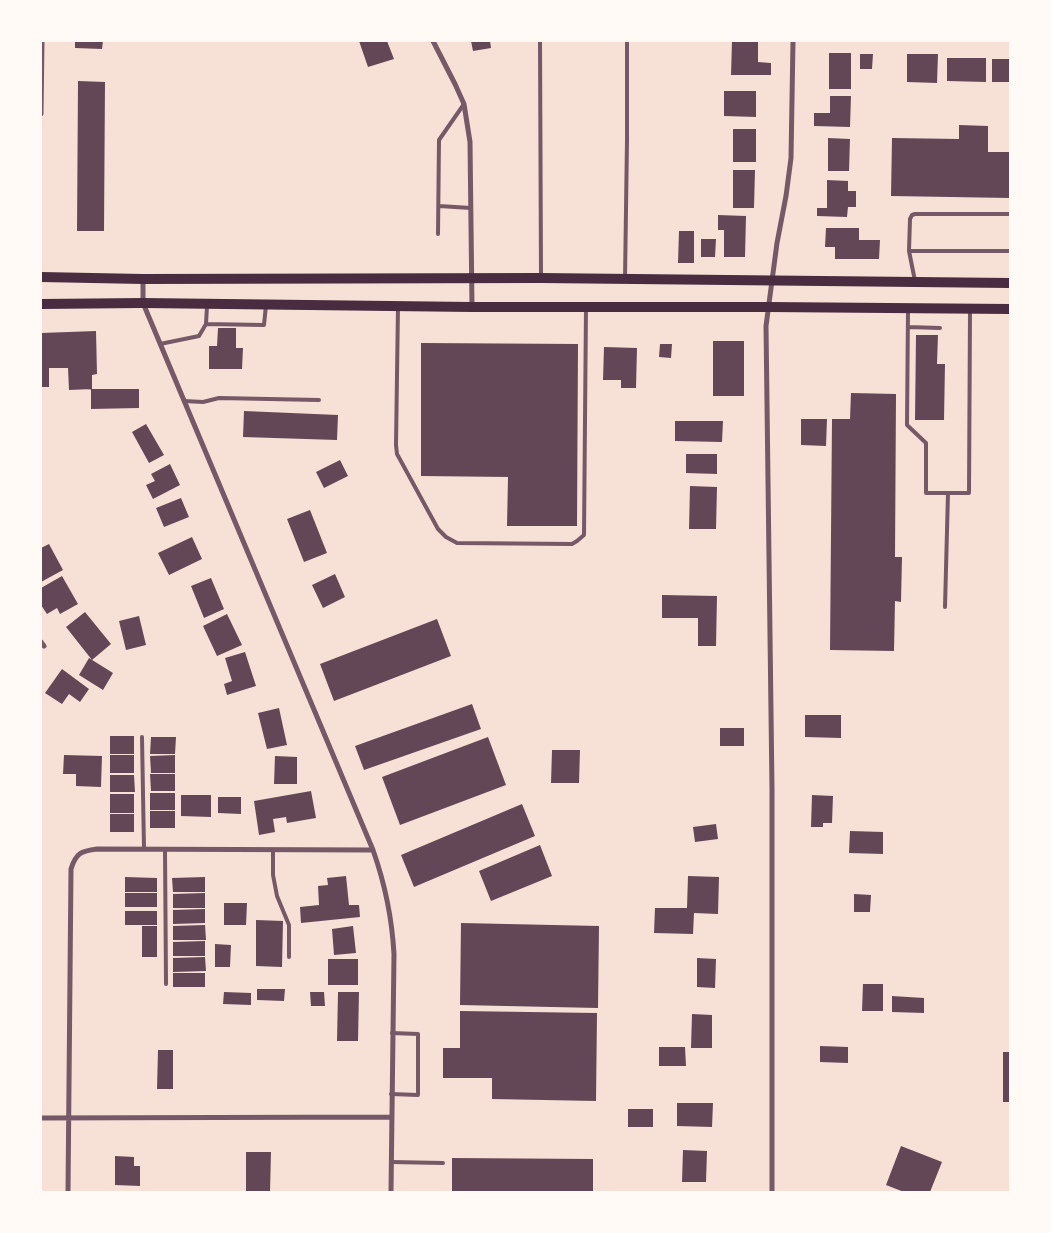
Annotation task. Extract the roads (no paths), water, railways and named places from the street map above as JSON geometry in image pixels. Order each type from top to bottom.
[{"type":"main road","points":[[41,277],[143,279],[540,278],[1010,283]]},
{"type":"main road","points":[[41,304],[1010,309]]},
{"type":"street","points":[[41,114],[42,41]]},
{"type":"street","points":[[433,41],[464,104],[470,142],[472,307]]},
{"type":"street","points":[[772,1192],[772,789],[766,326],[791,158],[793,41]]},
{"type":"street","points":[[143,279],[143,304],[373,850],[388,897],[393,928],[394,954],[391,1192]]},
{"type":"street","points":[[68,1192],[71,869],[74,860],[79,854],[87,850],[97,849],[373,850]]},
{"type":"street","points":[[41,1118],[391,1117]]},
{"type":"lane","points":[[540,41],[540,278]]},
{"type":"lane","points":[[625,279],[627,41]]},
{"type":"lane","points":[[438,234],[439,140],[464,104]]},
{"type":"lane","points":[[438,206],[471,208]]},
{"type":"lane","points":[[915,282],[909,251],[910,219],[912,215],[1010,214]]},
{"type":"lane","points":[[909,251],[1010,251]]},
{"type":"lane","points":[[160,344],[199,336],[206,324],[207,304]]},
{"type":"lane","points":[[206,324],[264,325],[266,305]]},
{"type":"lane","points":[[398,306],[397,454],[438,529],[446,537],[457,543],[562,544],[572,544],[584,535],[586,307]]},
{"type":"lane","points":[[908,308],[907,425],[926,443],[926,493],[969,493],[970,309]]},
{"type":"lane","points":[[908,327],[940,328]]},
{"type":"lane","points":[[184,401],[204,402],[219,398],[319,400]]},
{"type":"lane","points":[[945,607],[948,493]]},
{"type":"lane","points":[[142,737],[144,849]]},
{"type":"lane","points":[[165,850],[166,984]]},
{"type":"lane","points":[[273,850],[277,896],[289,925],[289,957]]},
{"type":"lane","points":[[391,1094],[418,1095],[418,1034],[392,1033]]},
{"type":"lane","points":[[391,1162],[443,1163]]}]
